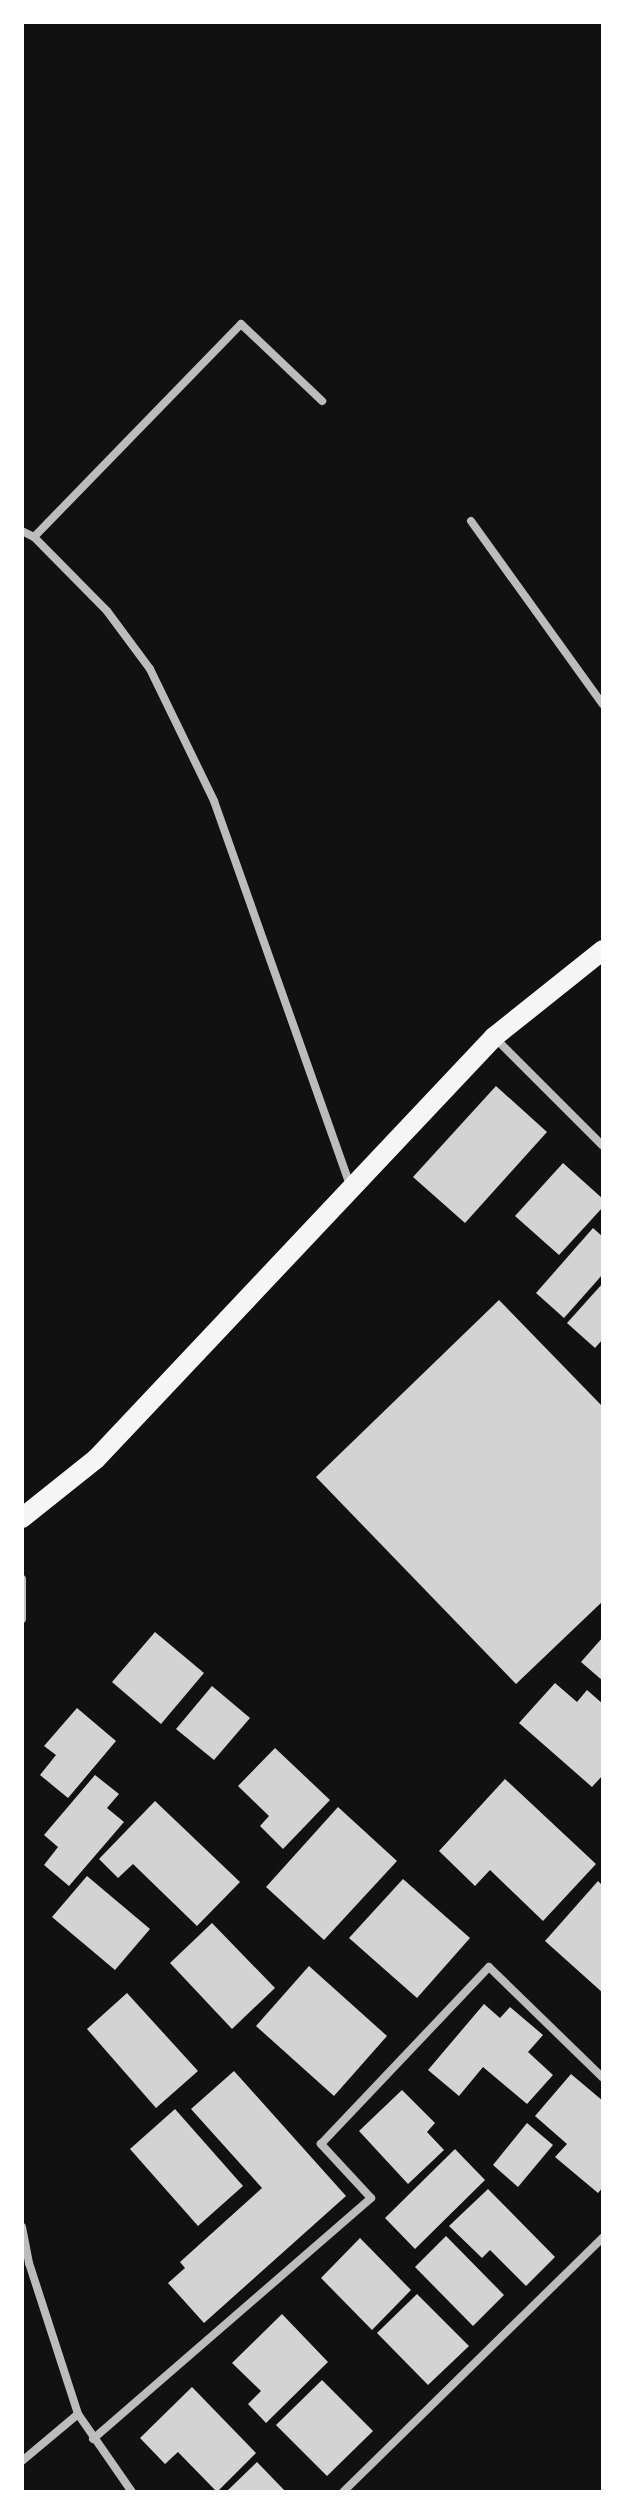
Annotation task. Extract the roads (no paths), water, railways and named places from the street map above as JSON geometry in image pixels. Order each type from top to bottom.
[{"type":"main road","points":[[22,1518],[96,1459],[494,1037],[603,950]]},
{"type":"street","points":[[34,537],[241,324],[322,401]]},
{"type":"street","points":[[471,521],[603,705]]},
{"type":"street","points":[[22,531],[34,537],[107,611],[150,669],[214,801],[351,1189]]},
{"type":"street","points":[[494,1037],[603,1146]]},
{"type":"street","points":[[22,1579],[22,1619]]},
{"type":"street","points":[[93,2439],[371,2198],[321,2144],[489,1967],[603,2078]]},
{"type":"street","points":[[22,2227],[29,2263],[78,2414],[132,2492]]},
{"type":"street","points":[[343,2492],[603,2237]]},
{"type":"street","points":[[22,2461],[78,2414]]}]
